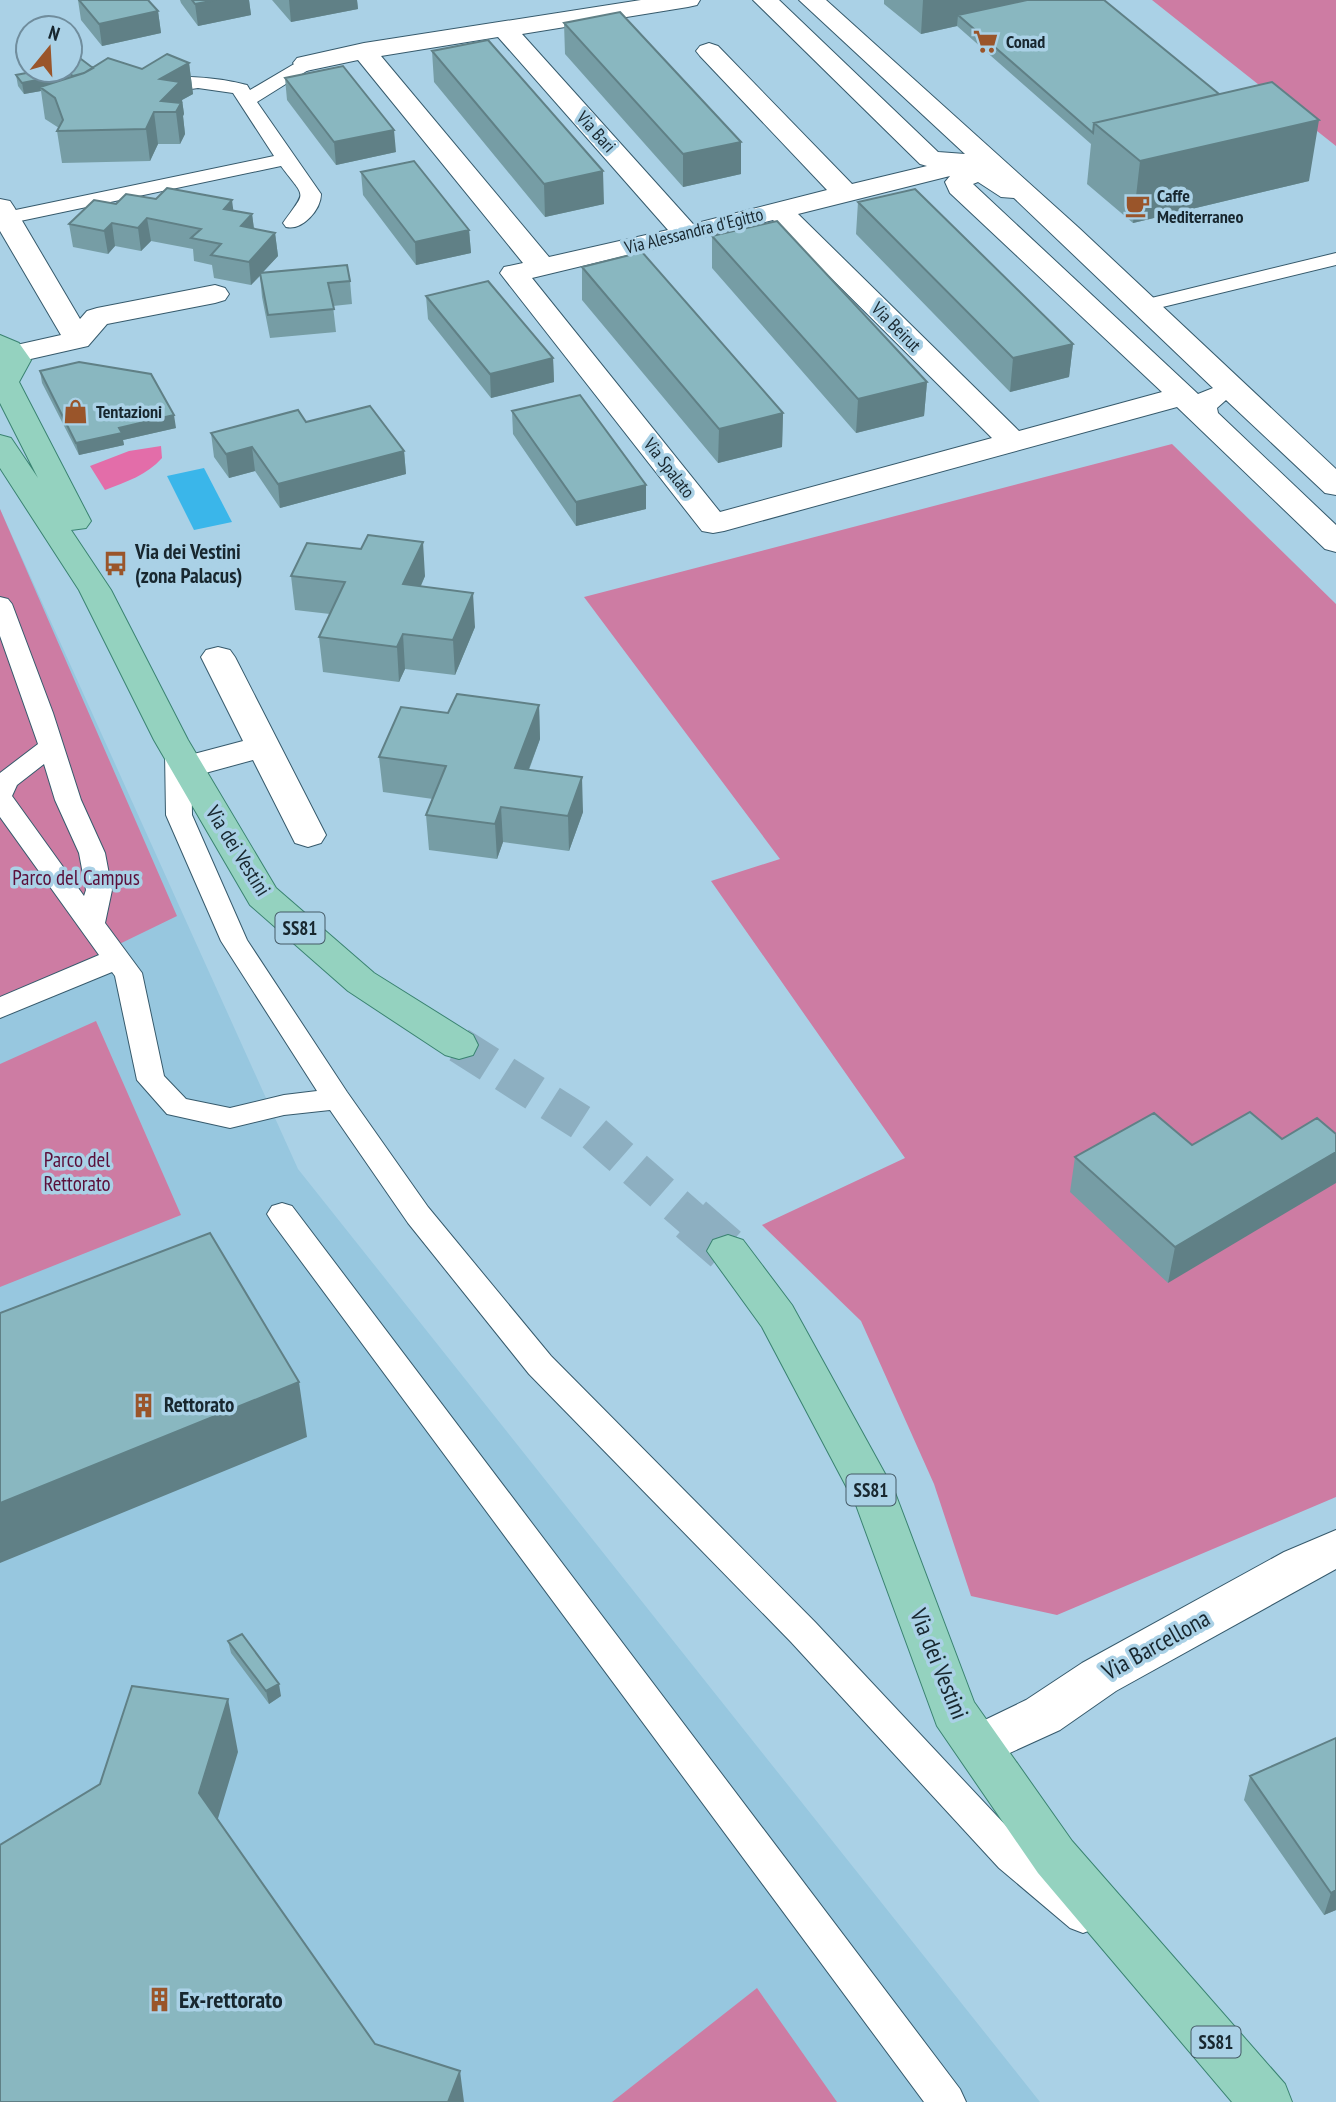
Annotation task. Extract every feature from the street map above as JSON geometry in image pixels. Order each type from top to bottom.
[{"type":"main road","name":"Via dei Vestini","points":[[4,365],[78,526],[95,590]]},
{"type":"main road","name":"Via dei Vestini","points":[[0,444],[95,590],[183,759],[263,897],[362,982],[460,1045]]},
{"type":"main road","name":"Via dei Vestini","points":[[728,1251],[777,1316],[878,1503],[954,1712],[1055,1857],[1266,2102]]},
{"type":"street","points":[[306,63],[364,51],[688,0]]},
{"type":"street","points":[[765,0],[1336,542]]},
{"type":"street","points":[[811,0],[1069,234],[1148,312],[1336,486]]},
{"type":"street","name":"Via Bari","points":[[505,30],[687,234]]},
{"type":"street","points":[[364,51],[542,267]]},
{"type":"street","points":[[709,51],[845,193]]},
{"type":"street","points":[[974,147],[974,158],[964,162],[939,162],[944,172],[959,182],[969,175],[991,177],[1069,234]]},
{"type":"street","name":"Via Alessandra d'Egitto","points":[[542,267],[687,234],[845,193],[944,172]]},
{"type":"street","name":"Via Beirut","points":[[778,210],[1014,443]]},
{"type":"street","points":[[3,212],[78,340]]},
{"type":"street","name":"Via Spalato","points":[[542,267],[514,273],[713,524],[1014,443],[1193,406]]},
{"type":"street","points":[[4,365],[78,340],[97,317],[215,294]]},
{"type":"street","points":[[1093,312],[1127,329],[1154,323],[1148,312]]},
{"type":"street","points":[[1193,406],[1201,408],[1203,401],[1217,397],[1235,400],[1254,411]]},
{"type":"street","points":[[218,657],[261,747],[308,835]]},
{"type":"street","points":[[183,759],[261,747]]},
{"type":"street","name":"Via Barcellona","points":[[979,1746],[1043,1715],[1099,1677],[1300,1565],[1336,1549]]},
{"type":"lane","points":[[246,100],[306,63]]},
{"type":"lane","points":[[150,89],[200,80],[240,89],[311,194],[311,201],[293,223]]},
{"type":"lane","points":[[3,212],[286,159]]},
{"type":"lane","points":[[1148,312],[1336,259]]},
{"type":"lane","points":[[0,604],[41,713],[68,800],[92,853],[99,890],[91,924]]},
{"type":"lane","points":[[51,747],[6,781],[0,796],[128,973],[150,1080],[177,1107],[230,1118],[284,1105],[337,1099]]},
{"type":"lane","points":[[183,759],[179,815],[234,941],[337,1099],[418,1215],[540,1365],[803,1632],[1012,1857],[1165,1983]]},
{"type":"lane","points":[[0,1008],[116,959]]},
{"type":"lane","points":[[282,1214],[947,2102]]},
{"type":"shaded area","points":[[161,446],[162,458],[150,469],[105,490],[90,466],[129,451]]},
{"type":"shaded area","points":[[0,509],[298,1169],[1040,2102],[0,2102]]},
{"type":"green space","points":[[1152,0],[1336,0],[1336,146]]},
{"type":"green space","points":[[1172,444],[1336,604],[1336,1497],[1057,1615],[971,1596],[934,1484],[861,1321],[762,1225],[905,1158],[711,881],[780,859],[584,597]]},
{"type":"green space","name":"Parco del Campus","points":[[0,509],[177,916],[0,1002]]},
{"type":"green space","name":"Parco del Rettorato","points":[[96,1021],[181,1215],[0,1287],[0,1064]]},
{"type":"green space","points":[[757,1988],[837,2102],[612,2102]]},
{"type":"water","points":[[204,468],[232,522],[194,530],[167,476]]},
{"type":"building","points":[[79,0],[148,0],[158,11],[99,24]]},
{"type":"building","points":[[192,0],[216,0],[195,4]]},
{"type":"building","points":[[1027,0],[1104,0],[1219,94],[1094,123],[1093,133],[958,15]]},
{"type":"building","points":[[620,12],[741,142],[683,154],[564,23]]},
{"type":"building","points":[[488,40],[603,171],[544,184],[432,51]]},
{"type":"building","points":[[167,54],[189,63],[160,79],[180,82],[161,101],[181,103],[176,112],[154,112],[146,129],[57,131],[63,120],[55,98],[40,87],[49,84],[84,84],[84,73],[108,58],[142,69]]},
{"type":"building","points":[[84,61],[93,68],[84,73]]},
{"type":"building","points":[[343,66],[394,130],[334,142],[285,78]]},
{"type":"building","points":[[1272,82],[1319,120],[1140,161],[1094,123]]},
{"type":"building","points":[[414,161],[469,230],[415,242],[361,172]]},
{"type":"building","points":[[167,188],[232,200],[224,209],[252,214],[241,226],[275,233],[249,262],[211,255],[221,244],[191,238],[201,229],[147,218],[138,228],[112,223],[104,231],[69,224],[94,200],[116,204],[126,194],[156,199]]},
{"type":"building","points":[[915,189],[1073,344],[1013,358],[858,202]]},
{"type":"building","points":[[777,221],[927,382],[858,399],[712,236]]},
{"type":"building","points":[[642,252],[783,413],[719,429],[582,267]]},
{"type":"building","points":[[347,265],[350,281],[328,283],[334,309],[268,315],[260,273]]},
{"type":"building","points":[[488,281],[553,358],[490,374],[426,296]]},
{"type":"building","points":[[79,362],[151,374],[174,415],[119,428],[122,433],[76,443],[40,371]]},
{"type":"building","points":[[580,395],[646,485],[576,502],[512,411]]},
{"type":"building","points":[[370,406],[404,451],[278,484],[252,447],[226,454],[211,433],[298,410],[306,422]]},
{"type":"building","points":[[368,535],[423,542],[403,584],[473,593],[453,640],[403,634],[397,647],[319,637],[345,582],[291,576],[307,543],[361,549]]},
{"type":"building","points":[[457,694],[539,705],[515,768],[582,777],[568,816],[501,807],[495,824],[426,815],[446,766],[379,757],[401,707],[448,713]]},
{"type":"building","points":[[1250,1112],[1282,1139],[1317,1118],[1336,1134],[1336,1152],[1175,1247],[1075,1157],[1154,1113],[1192,1145]]},
{"type":"building","name":"Rettorato","points":[[210,1233],[299,1382],[0,1503],[0,1313]]},
{"type":"building","points":[[242,1634],[279,1684],[266,1691],[228,1641]]},
{"type":"building","name":"Ex-rettorato","points":[[132,1686],[228,1699],[199,1793],[375,2044],[460,2071],[448,2102],[0,2102],[0,1845],[100,1784]]},
{"type":"building","points":[[1336,1738],[1336,1890],[1331,1893],[1250,1776]]},
{"type":"tunnel","points":[[459,1045],[582,1123],[693,1220]]},
{"type":"tunnel","points":[[691,1219],[728,1251]]},
{"type":"place","name":"Conad","points":[[986,42]]},
{"type":"place","name":"Caffe Mediterraneo","points":[[1137,206]]},
{"type":"place","name":"Tentazioni","points":[[76,412]]},
{"type":"place","name":"Via dei Vestini (zona Palacus)","points":[[115,564]]},
{"type":"place","name":"Rettorato","points":[[144,1405]]},
{"type":"place","name":"Ex-rettorato","points":[[159,2000]]}]
